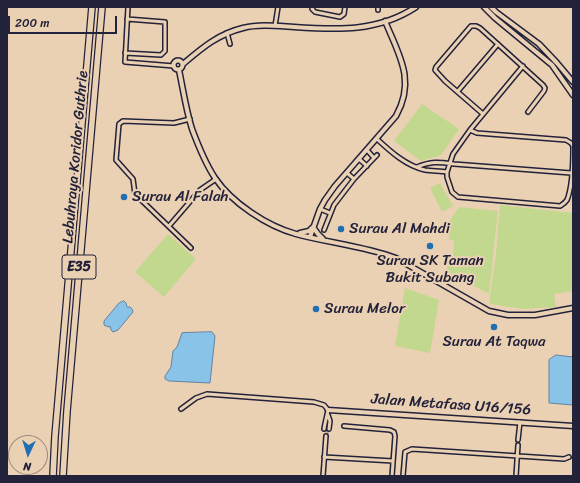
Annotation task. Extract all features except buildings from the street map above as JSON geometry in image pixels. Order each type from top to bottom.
[{"type":"highway","name":"Lebuhraya Koridor Guthrie","points":[[53,476],[92,7]]},
{"type":"highway","name":"Lebuhraya Koridor Guthrie","points":[[62,476],[67,403],[102,7]]},
{"type":"street","points":[[128,7],[125,62],[174,66],[179,70],[192,128],[204,158],[216,179],[243,206],[263,220],[281,229],[297,234],[380,252],[396,258],[489,311],[508,315],[535,315],[573,308]]},
{"type":"street","points":[[275,26],[278,7]]},
{"type":"street","points":[[312,8],[315,12],[340,16],[344,14],[345,7]]},
{"type":"street","points":[[179,70],[182,68],[183,64],[211,41],[227,33],[243,28],[275,26],[341,30],[370,26],[408,12],[416,7]]},
{"type":"street","points":[[484,7],[495,18],[552,65],[573,95]]},
{"type":"street","points":[[491,7],[539,44],[557,62],[573,82],[567,86]]},
{"type":"street","points":[[125,53],[161,54],[165,51],[165,23],[163,21],[127,19]]},
{"type":"street","points":[[310,237],[320,209],[332,191],[396,116],[403,101],[406,85],[405,71],[385,21]]},
{"type":"street","points":[[483,114],[436,72],[436,67],[471,26],[480,28],[543,84],[545,88],[544,91],[528,112]]},
{"type":"street","points":[[227,33],[230,44]]},
{"type":"street","points":[[458,91],[498,44]]},
{"type":"street","points":[[174,66],[174,62],[177,60],[183,64]]},
{"type":"street","points":[[470,130],[477,133],[566,140],[571,143],[573,147],[571,173],[567,200],[564,204],[560,206],[458,197],[452,192],[447,172],[453,154],[470,130],[523,66]]},
{"type":"street","points":[[190,118],[174,123],[123,121],[119,124],[116,161],[133,179],[135,194],[191,248]]},
{"type":"street","points":[[377,139],[395,155],[417,167],[425,170],[447,172]]},
{"type":"street","points":[[324,230],[334,205],[354,179],[376,156],[366,150]]},
{"type":"street","points":[[359,159],[367,166]]},
{"type":"street","points":[[417,167],[437,161],[449,164],[571,173]]},
{"type":"street","points":[[437,161],[437,170]]},
{"type":"street","points":[[347,173],[354,179]]},
{"type":"street","points":[[169,226],[200,190],[216,179]]},
{"type":"street","points":[[320,209],[330,214]]},
{"type":"street","points":[[297,234],[309,231],[314,227]]},
{"type":"street","points":[[314,227],[318,234],[325,240]]},
{"type":"street","points":[[181,409],[196,398],[207,394],[314,402],[324,405],[328,410],[330,421],[329,429]]},
{"type":"street","name":"Jalan Metafasa U16/156","points":[[328,410],[573,426]]},
{"type":"street","points":[[324,429],[325,421],[328,415]]},
{"type":"street","points":[[518,440],[520,422]]},
{"type":"street","points":[[344,426],[390,430],[394,432],[392,476]]},
{"type":"street","points":[[323,476],[326,436]]},
{"type":"street","points":[[516,476],[518,445]]},
{"type":"street","points":[[403,476],[406,450],[412,449],[564,459],[569,457]]},
{"type":"street","points":[[324,457],[393,461]]},
{"type":"green space","points":[[422,104],[459,129],[441,155],[421,161],[394,141]]},
{"type":"green space","points":[[440,183],[453,206],[442,212],[430,188]]},
{"type":"green space","points":[[500,205],[573,213],[573,291],[554,294],[556,307],[524,309],[490,304]]},
{"type":"green space","points":[[459,207],[498,211],[489,294],[447,271],[448,257],[453,258],[454,240],[449,240],[450,220]]},
{"type":"green space","points":[[168,234],[196,259],[164,297],[135,272]]},
{"type":"green space","points":[[405,288],[439,300],[430,353],[395,346]]},
{"type":"water","points":[[124,301],[127,307],[130,307],[133,312],[118,330],[113,332],[110,326],[108,327],[104,325],[104,321],[119,303]]},
{"type":"water","points":[[212,332],[215,336],[210,383],[169,381],[165,379],[165,376],[171,367],[173,351],[177,347],[182,333]]},
{"type":"water","points":[[556,355],[573,357],[573,405],[549,403],[549,360]]},
{"type":"tunnel","points":[[324,429],[326,436],[329,429]]},
{"type":"place","name":"Surau Al Falah","points":[[124,197]]},
{"type":"place","name":"Surau Al Mahdi","points":[[341,229]]},
{"type":"place","name":"Surau SK Taman Bukit Subang","points":[[430,246]]},
{"type":"place","name":"Surau Melor","points":[[316,309]]},
{"type":"place","name":"Surau At Taqwa","points":[[494,327]]}]
